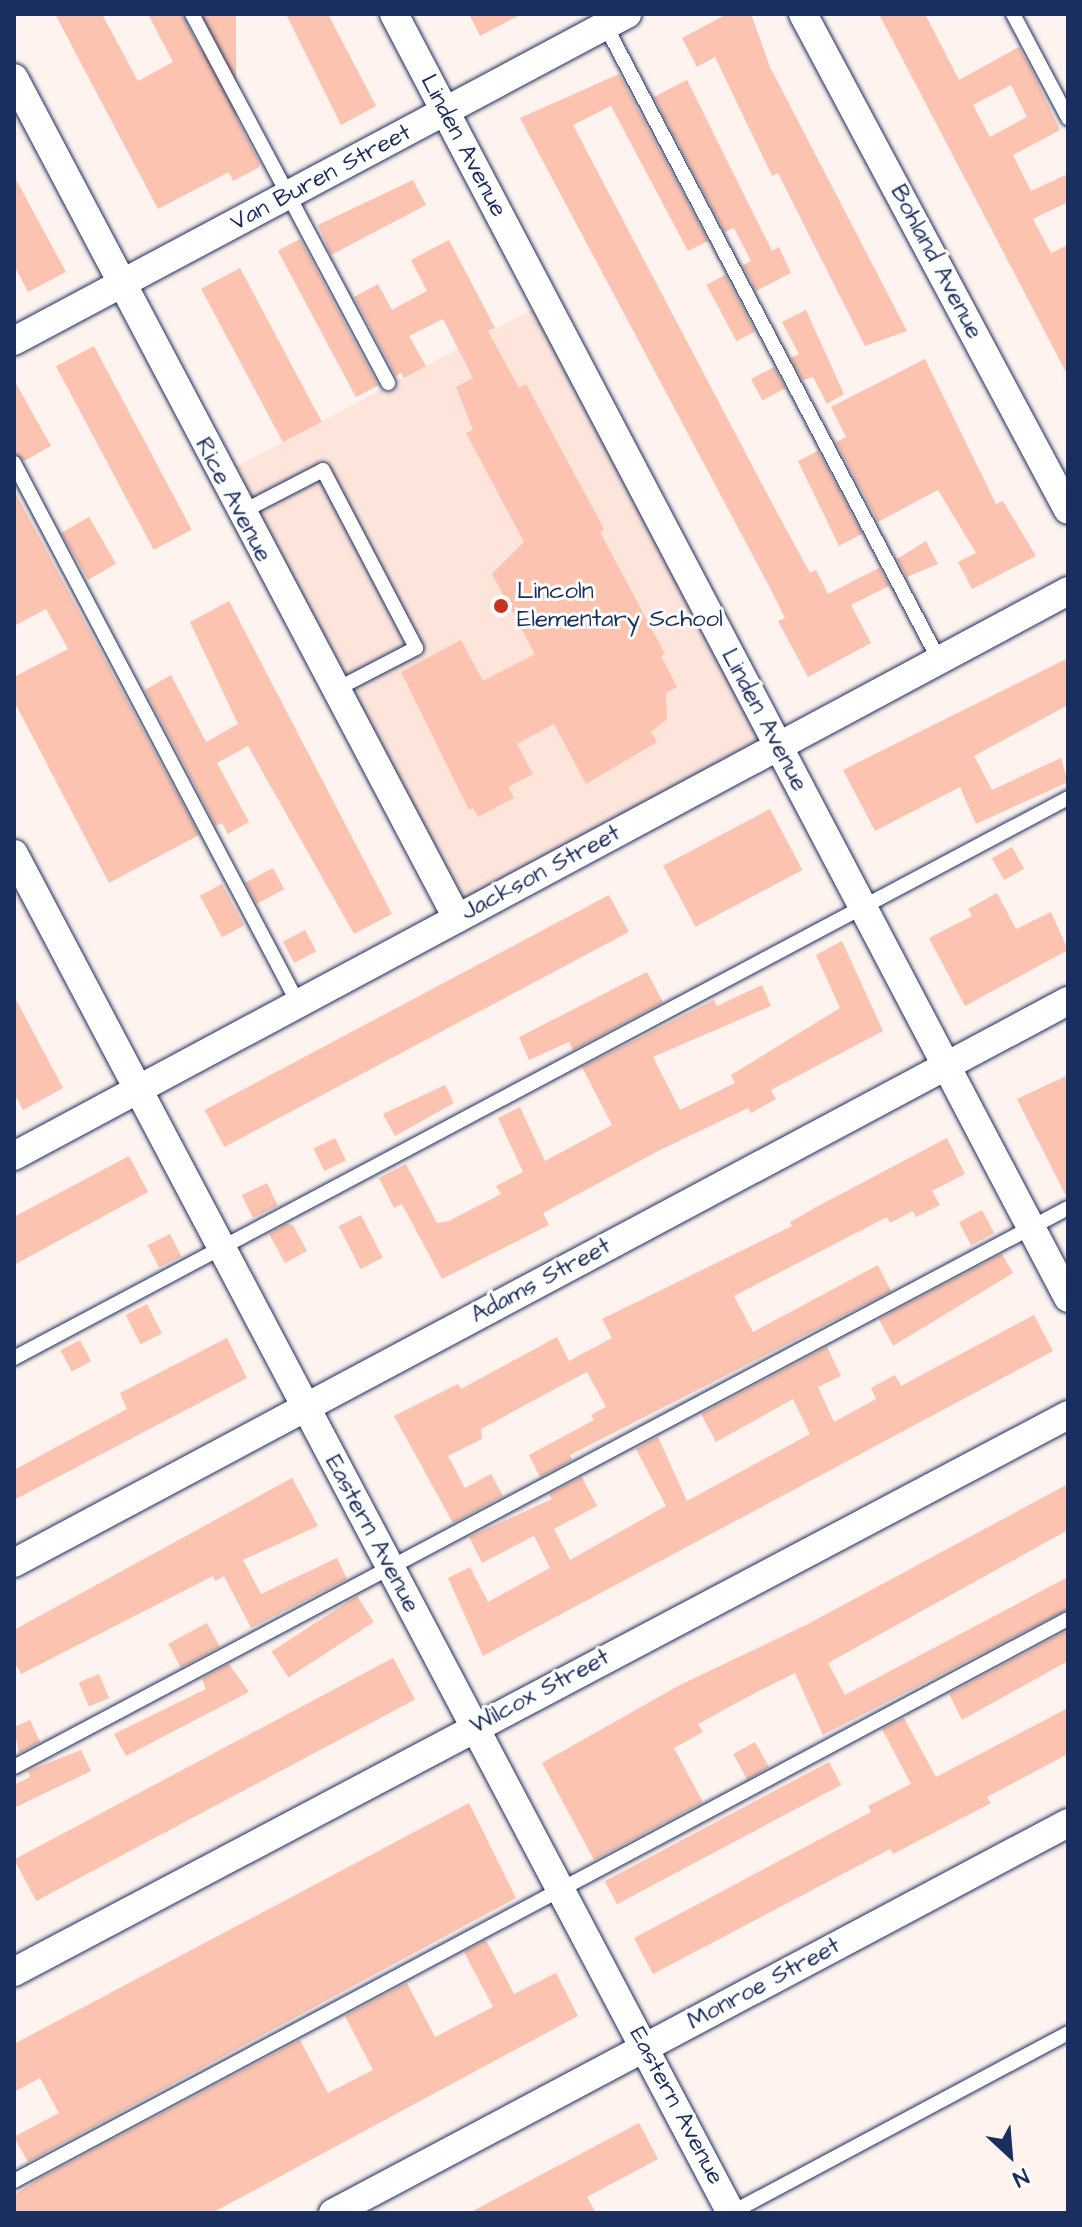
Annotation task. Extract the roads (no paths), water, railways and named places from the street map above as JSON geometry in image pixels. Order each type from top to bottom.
[{"type":"street","name":"Linden Avenue","points":[[394,14],[1068,1298]]},
{"type":"street","name":"Bohland Avenue","points":[[803,14],[1068,510]]},
{"type":"street","name":"Van Buren Street","points":[[14,341],[445,111],[611,18]]},
{"type":"street","name":"Rice Avenue","points":[[14,78],[119,285],[457,918]]},
{"type":"street","name":"Jackson Street","points":[[14,1156],[1068,591]]},
{"type":"street","name":"Eastern Avenue","points":[[14,854],[731,2213]]},
{"type":"street","name":"Adams Street","points":[[14,1563],[1068,1001]]},
{"type":"street","name":"Wilcox Street","points":[[14,1972],[1068,1415]]},
{"type":"street","name":"Monroe Street","points":[[333,2213],[1068,1823]]},
{"type":"lane","points":[[192,14],[388,383]]},
{"type":"lane","points":[[1013,14],[1068,118]]},
{"type":"lane","points":[[611,18],[939,660]]},
{"type":"lane","points":[[14,463],[298,1003]]},
{"type":"lane","points":[[240,513],[323,470],[416,648],[335,690]]},
{"type":"lane","points":[[14,1358],[1068,798]]},
{"type":"lane","points":[[14,1767],[1068,1208]]},
{"type":"lane","points":[[14,2181],[560,1887],[1068,1619]]},
{"type":"lane","points":[[731,2213],[1068,2033]]},
{"type":"place","name":"Lincoln Elementary School","points":[[501,606]]}]
